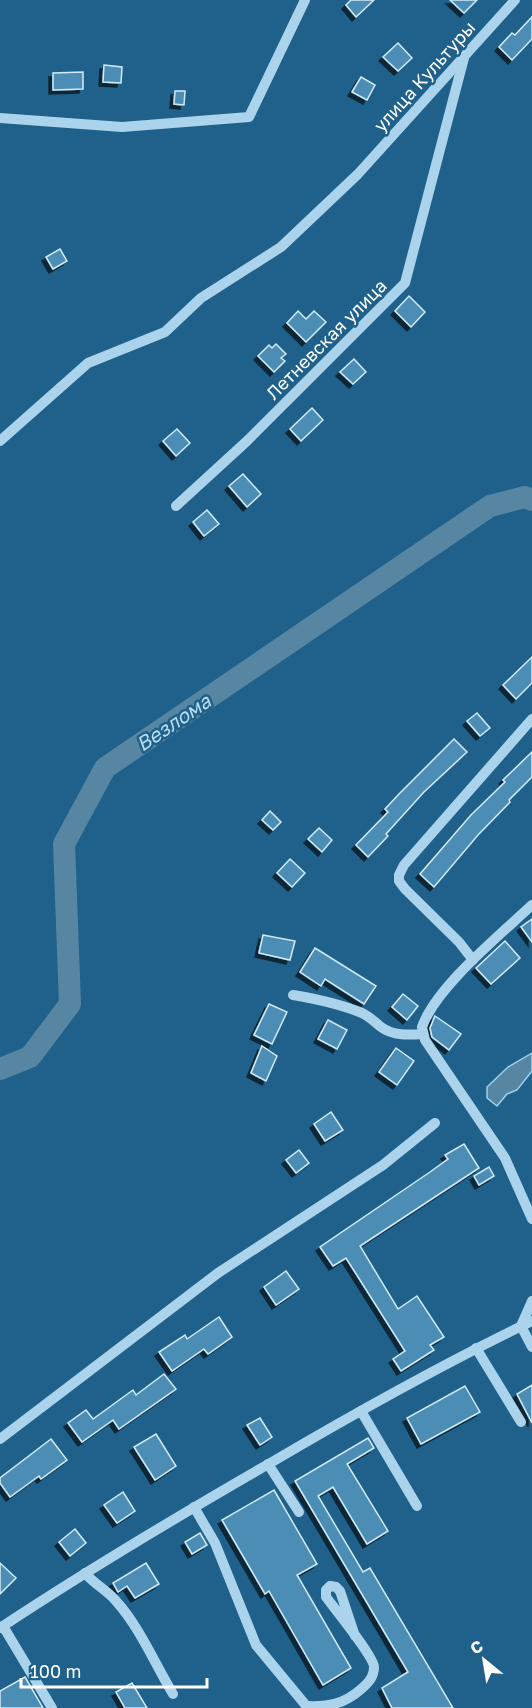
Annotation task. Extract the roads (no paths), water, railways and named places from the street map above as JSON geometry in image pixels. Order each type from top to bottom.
[{"type":"street","points":[[0,118],[122,127],[249,117],[305,0]]},
{"type":"street","name":"улица Культуры","points":[[0,441],[88,363],[165,332],[201,298],[281,247],[358,174],[515,0]]},
{"type":"street","name":"Летневская улица","points":[[176,506],[247,441],[405,283],[465,55]]},
{"type":"street","points":[[472,960],[459,942],[405,889],[399,881],[399,875],[404,865],[532,719]]},
{"type":"street","points":[[532,905],[472,960],[436,1003],[425,1020],[423,1034],[505,1158],[532,1219]]},
{"type":"street","points":[[293,995],[326,1001],[359,1012],[391,1032],[405,1035],[423,1034]]},
{"type":"street","points":[[0,1439],[218,1273],[383,1165],[435,1123]]},
{"type":"street","points":[[521,1326],[532,1301]]},
{"type":"street","points":[[52,1708],[1,1627],[85,1573],[268,1464],[476,1348],[532,1321]]},
{"type":"street","points":[[521,1326],[532,1347]]},
{"type":"street","points":[[476,1348],[521,1422]]},
{"type":"street","points":[[361,1411],[417,1506]]},
{"type":"street","points":[[268,1464],[299,1512]]},
{"type":"street","points":[[194,1507],[215,1544],[256,1646],[308,1707],[333,1706],[354,1695],[371,1680],[374,1666],[355,1636]]},
{"type":"street","points":[[85,1573],[95,1585],[116,1600],[173,1694]]},
{"type":"water","points":[[532,1053],[532,1071],[517,1090],[507,1094],[497,1106],[487,1098],[487,1087],[508,1067]]},
{"type":"waterway","name":"Везлома","points":[[0,1069],[30,1057],[70,1004],[64,844],[105,768],[490,506],[525,497],[532,500]]}]
